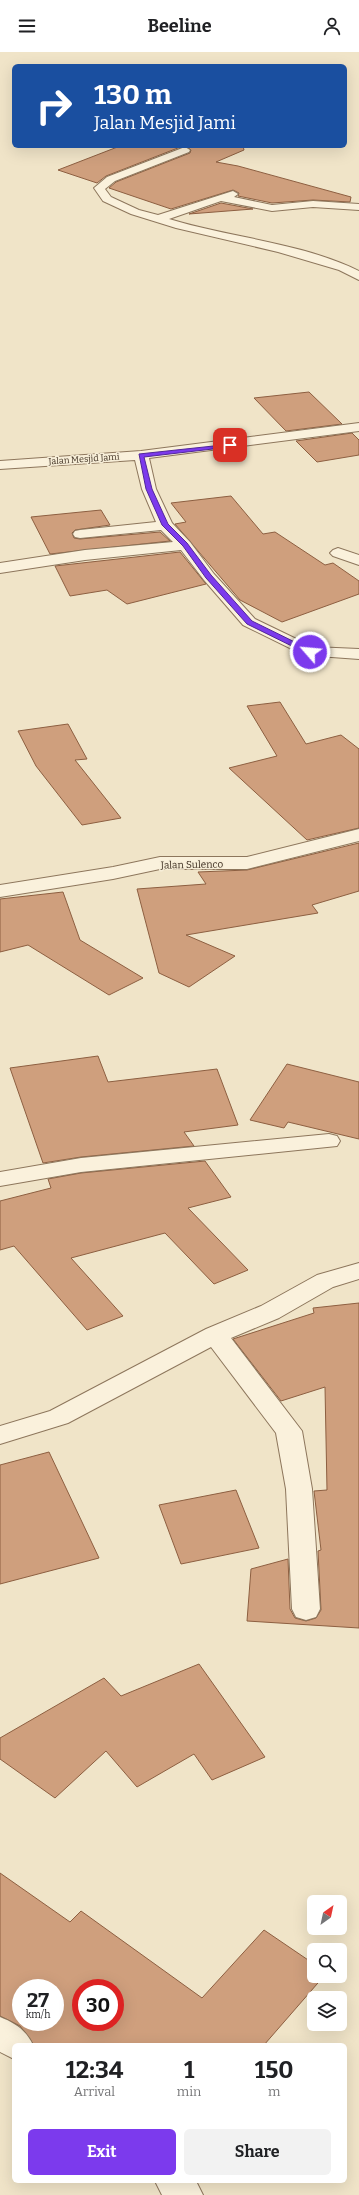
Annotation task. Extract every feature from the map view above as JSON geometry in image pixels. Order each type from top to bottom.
[{"type":"street","points":[[184,150],[111,179],[100,188],[107,199],[135,212],[281,249],[343,268],[359,276]]},
{"type":"street","points":[[158,219],[242,191]]},
{"type":"street","points":[[220,198],[272,208],[313,204],[359,207]]},
{"type":"street","name":"Jalan Mesjid Jami","points":[[0,465],[141,455],[230,445],[359,427]]},
{"type":"street","points":[[141,455],[149,489],[165,525],[185,545],[209,577],[250,622],[310,652],[359,654]]},
{"type":"street","points":[[80,534],[165,525]]},
{"type":"street","points":[[0,568],[85,555],[185,545]]},
{"type":"street","points":[[338,553],[359,560]]},
{"type":"street","name":"Jalan Sulenco","points":[[0,891],[113,873],[160,863],[247,863],[359,835]]},
{"type":"street","points":[[0,1179],[81,1165],[329,1141]]},
{"type":"street","points":[[0,1435],[59,1417],[215,1335],[270,1312],[325,1281],[359,1271]]},
{"type":"street","points":[[215,1335],[289,1430],[300,1489],[306,1609]]},
{"type":"street","points":[[0,2032],[14,2043]]},
{"type":"street","points":[[174,2183],[186,2195]]},
{"type":"building","points":[[115,148],[178,148],[106,176],[97,183],[58,170]]},
{"type":"building","points":[[188,148],[244,148],[244,150],[216,162],[238,166],[351,197],[350,202],[313,200],[272,203],[238,196],[239,193],[233,190],[171,209],[109,188],[116,182],[190,153],[191,150]]},
{"type":"building","points":[[221,203],[253,209],[189,214]]},
{"type":"building","points":[[309,392],[342,424],[286,431],[254,398]]},
{"type":"building","points":[[352,433],[359,440],[359,455],[317,462],[296,441]]},
{"type":"building","points":[[231,496],[263,534],[275,532],[325,565],[333,563],[359,581],[359,594],[282,622],[240,600],[175,524],[186,522],[171,503]]},
{"type":"building","points":[[101,510],[110,525],[75,530],[72,533],[74,538],[80,539],[160,532],[170,541],[50,554],[31,517]]},
{"type":"building","points":[[180,552],[206,584],[127,604],[107,590],[70,596],[55,566]]},
{"type":"building","points":[[280,702],[306,744],[341,735],[359,749],[359,828],[307,840],[229,768],[277,756],[247,706]]},
{"type":"building","points":[[68,724],[87,759],[75,760],[121,818],[82,825],[36,766],[18,731]]},
{"type":"building","points":[[359,843],[359,891],[312,905],[318,913],[186,935],[235,956],[189,987],[159,973],[137,889],[206,884],[198,872],[247,870]]},
{"type":"building","points":[[63,892],[80,940],[143,978],[109,995],[28,945],[0,952],[0,899]]},
{"type":"building","points":[[98,1056],[108,1082],[217,1069],[238,1125],[184,1132],[194,1146],[81,1157],[43,1163],[10,1068]]},
{"type":"building","points":[[287,1064],[359,1082],[359,1139],[288,1122],[284,1128],[250,1120]]},
{"type":"building","points":[[205,1161],[231,1197],[188,1208],[248,1270],[214,1284],[165,1233],[71,1258],[123,1316],[87,1330],[14,1246],[0,1250],[0,1201],[51,1188],[48,1179],[81,1173]]},
{"type":"building","points":[[359,1303],[359,1628],[247,1621],[251,1569],[288,1559],[290,1609],[295,1618],[306,1621],[316,1618],[321,1610],[318,1551],[321,1550],[314,1491],[327,1490],[325,1387],[281,1401],[233,1339],[314,1313],[313,1308]]},
{"type":"building","points":[[49,1452],[99,1558],[0,1584],[0,1465]]},
{"type":"building","points":[[236,1490],[259,1548],[181,1564],[159,1505]]},
{"type":"building","points":[[199,1664],[265,1757],[212,1780],[194,1754],[137,1787],[106,1751],[55,1798],[0,1759],[0,1738],[104,1678],[121,1696]]},
{"type":"building","points":[[0,1873],[70,1922],[81,1911],[202,1998],[264,1930],[307,1959],[307,1983],[318,1983],[311,1991],[307,1991],[307,1996],[266,2043],[33,2043],[24,2031],[64,2031],[64,1979],[12,1979],[12,2022],[0,2016]]},
{"type":"route","points":[[230,445],[141,455],[149,489],[158,506],[165,525],[185,545],[209,577],[228,596],[250,622],[310,652]]}]
